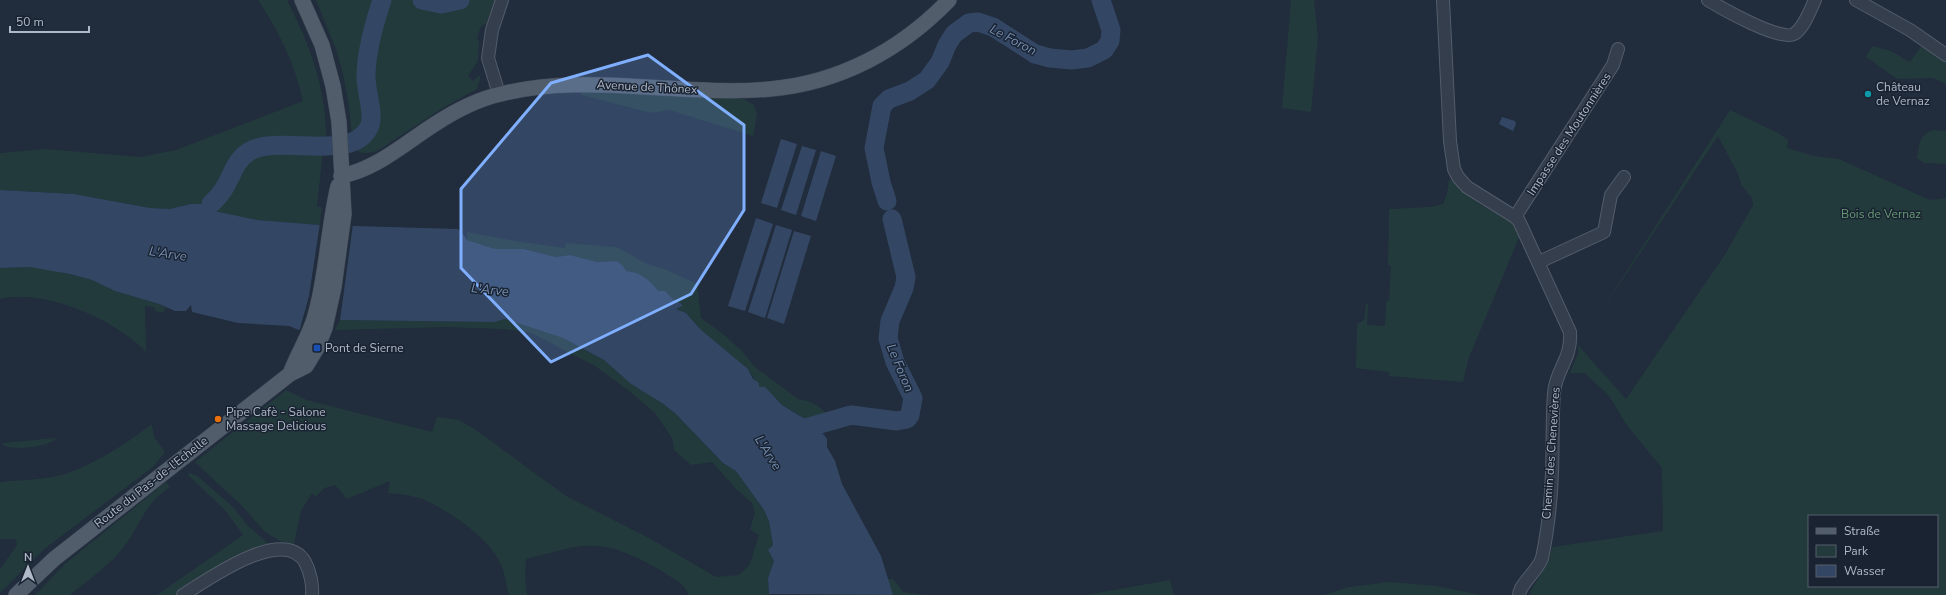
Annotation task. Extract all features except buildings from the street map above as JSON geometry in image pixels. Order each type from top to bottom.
[{"type":"main road","points":[[302,0],[322,45],[333,86],[338,122],[341,170],[338,213]]},
{"type":"main road","name":"Avenue de Thônex","points":[[341,170],[363,170],[443,119],[475,103],[499,94],[532,88],[574,85],[737,90],[770,89],[798,85],[841,73],[877,57],[924,25],[948,0]]},
{"type":"main road","name":"Route du Pas-de-l'Echelle","points":[[293,371],[312,326],[319,302],[324,272],[338,213]]},
{"type":"main road","name":"Route du Pas-de-l'Echelle","points":[[16,595],[54,559],[293,371],[309,361],[321,339],[329,316],[334,287],[338,213]]},
{"type":"street","points":[[499,94],[488,58],[492,30],[502,0]]},
{"type":"street","points":[[1443,0],[1450,141],[1454,169],[1458,177],[1467,187],[1515,217],[1522,225],[1539,262],[1604,232],[1610,195],[1624,177]]},
{"type":"street","points":[[1708,0],[1777,35],[1787,36],[1794,34],[1800,29],[1815,0]]},
{"type":"street","points":[[1856,0],[1910,30],[1946,55]]},
{"type":"street","name":"Impasse des Moutonnières","points":[[1515,217],[1613,65],[1618,49]]},
{"type":"street","name":"Chemin des Chenevières","points":[[1519,595],[1520,589],[1539,566],[1542,558],[1552,474],[1554,393],[1556,379],[1569,354],[1571,340],[1568,325],[1539,262]]},
{"type":"street","points":[[183,595],[247,558],[268,550],[280,549],[290,550],[303,560],[310,574],[312,595]]},
{"type":"highlighted area","points":[[648,55],[744,125],[744,210],[691,294],[551,362],[461,268],[461,189],[551,83]]},
{"type":"green space","points":[[258,0],[287,0],[304,36],[317,72],[326,129],[326,149],[323,150],[317,206],[322,207],[320,225],[257,220],[214,211],[211,204],[191,204],[170,209],[150,208],[74,194],[0,190],[0,153],[45,149],[141,157],[176,150],[303,101],[291,61],[273,24]]},
{"type":"green space","points":[[316,0],[495,0],[486,24],[481,26],[477,38],[479,41],[478,61],[468,76],[473,81],[481,74],[477,89],[441,109],[379,150],[368,153],[358,151],[353,145],[348,100],[343,74],[336,49]]},
{"type":"green space","points":[[1291,0],[1314,0],[1318,37],[1311,112],[1282,108]]},
{"type":"green space","points":[[1922,45],[1946,61],[1946,84],[1933,78],[1897,79],[1866,57],[1872,46],[1891,51],[1910,62]]},
{"type":"green space","points":[[581,90],[744,99],[754,105],[757,114],[753,136],[669,110],[651,113],[581,95]]},
{"type":"green space","name":"Bois de Vernaz","points":[[1730,110],[1778,133],[1788,140],[1787,148],[1814,156],[1839,159],[1930,200],[1946,198],[1946,595],[1531,595],[1530,592],[1546,566],[1552,547],[1663,531],[1662,468],[1628,427],[1609,396],[1585,373],[1570,373],[1578,353],[1578,345],[1626,399],[1726,253],[1753,205],[1752,198],[1742,186],[1738,174],[1718,136],[1587,333]]},
{"type":"green space","points":[[1934,130],[1946,131],[1946,164],[1924,163],[1917,158],[1919,144],[1922,137]]},
{"type":"green space","points":[[1449,179],[1481,205],[1513,223],[1520,235],[1468,360],[1463,382],[1389,376],[1389,372],[1356,368],[1357,324],[1364,320],[1366,303],[1368,304],[1367,325],[1385,326],[1386,301],[1389,301],[1391,266],[1388,265],[1389,209],[1430,207],[1443,204],[1447,194]]},
{"type":"green space","points":[[467,232],[565,248],[566,243],[617,247],[645,263],[667,270],[697,284],[701,318],[723,334],[742,351],[755,367],[798,399],[811,402],[822,409],[829,416],[815,423],[782,405],[765,387],[759,387],[748,369],[700,329],[686,313],[676,309],[682,304],[674,300],[665,291],[658,291],[652,283],[644,277],[636,273],[626,271],[617,261],[597,262],[570,255],[556,257],[524,249],[495,249],[467,240]]},
{"type":"green space","points":[[30,267],[50,269],[92,280],[115,291],[159,304],[166,308],[163,313],[155,311],[154,307],[145,306],[146,352],[133,340],[117,329],[78,309],[57,302],[37,298],[17,297],[0,299],[0,268]]},
{"type":"green space","points":[[505,319],[563,338],[604,360],[631,384],[675,413],[723,463],[736,471],[764,510],[769,521],[773,545],[768,550],[774,561],[768,578],[769,594],[771,595],[689,595],[684,587],[677,581],[638,558],[606,547],[581,546],[526,559],[525,576],[527,595],[509,595],[504,572],[496,555],[478,535],[455,517],[422,499],[388,493],[390,481],[347,499],[335,485],[325,488],[315,497],[312,493],[301,511],[294,544],[280,541],[264,531],[243,507],[195,462],[286,390],[307,400],[432,432],[437,417],[459,420],[476,430],[566,496],[651,539],[716,577],[739,575],[750,564],[759,535],[750,529],[755,513],[752,503],[736,489],[712,462],[691,465],[674,450],[672,438],[655,413],[628,390],[595,366],[531,333],[504,329],[448,327],[335,330],[340,320],[493,322]]},
{"type":"green space","points":[[152,424],[154,437],[165,452],[153,467],[43,550],[0,593],[0,569],[17,545],[16,539],[0,539],[0,482],[46,478],[72,472],[108,454]]},
{"type":"green space","points":[[57,438],[46,444],[24,448],[4,446],[2,443]]},
{"type":"green space","points":[[190,472],[194,476],[195,474],[234,508],[246,524],[271,546],[195,582],[175,595],[157,595],[243,535],[226,511],[188,475]]},
{"type":"green space","points":[[166,482],[170,487],[148,508],[129,540],[105,567],[70,595],[35,595],[66,563]]},
{"type":"green space","points":[[887,579],[893,579],[903,592],[925,595],[893,595]]},
{"type":"green space","points":[[1170,580],[1174,595],[1086,595]]},
{"type":"green space","points":[[1390,582],[1436,586],[1481,595],[1324,595],[1349,587]]},
{"type":"water","points":[[1502,117],[1515,121],[1516,124],[1513,131],[1499,124]]},
{"type":"water","points":[[781,139],[797,144],[777,208],[761,203]]},
{"type":"water","points":[[802,146],[816,150],[796,215],[781,210]]},
{"type":"water","points":[[821,151],[836,156],[816,221],[801,216]]},
{"type":"water","name":"L'Arve","points":[[0,190],[74,194],[150,208],[170,209],[191,204],[211,204],[214,211],[257,220],[320,225],[457,229],[461,231],[467,240],[495,249],[524,249],[556,257],[570,255],[597,262],[617,261],[626,271],[644,277],[658,291],[665,291],[674,300],[682,304],[682,306],[676,309],[686,313],[700,329],[748,369],[753,379],[759,383],[759,387],[765,387],[782,405],[815,423],[827,439],[827,447],[835,461],[842,484],[881,556],[893,595],[769,594],[768,578],[774,561],[768,550],[773,545],[769,521],[764,510],[736,471],[723,463],[675,413],[662,403],[631,384],[604,360],[563,338],[505,319],[494,322],[340,320],[299,330],[289,326],[238,323],[192,312],[191,305],[186,311],[175,311],[159,304],[115,291],[92,280],[70,274],[30,267],[0,268]]},
{"type":"water","points":[[756,218],[773,224],[745,311],[728,306]]},
{"type":"water","points":[[776,225],[792,230],[765,318],[748,312]]},
{"type":"water","points":[[794,231],[811,236],[784,324],[767,318]]},
{"type":"pier","name":"Pont de Sierne","points":[[320,223],[353,224],[340,320],[339,322],[299,332],[309,296]]},
{"type":"waterway","points":[[211,204],[225,188],[236,165],[244,155],[250,151],[263,147],[280,145],[334,146],[349,143],[362,137],[370,125],[371,120],[366,83],[367,57],[376,18],[382,0]]},
{"type":"waterway","points":[[422,0],[441,4],[460,0]]},
{"type":"waterway","name":"Le Foron","points":[[887,201],[881,182],[874,148],[882,106],[889,99],[910,91],[927,80],[940,62],[947,45],[954,34],[969,23],[978,22],[993,27],[1035,54],[1050,58],[1071,60],[1088,58],[1104,50],[1110,41],[1111,30],[1101,0]]},
{"type":"waterway","name":"Le Foron","points":[[792,432],[851,415],[897,421],[907,419],[910,415],[913,398],[895,362],[888,338],[890,321],[904,288],[906,277],[892,219]]},
{"type":"place","name":"Château de Vernaz","points":[[1868,94]]},
{"type":"place","name":"Pont de Sierne","points":[[317,348]]},
{"type":"place","name":"Pipe Cafè - Salone Massage Delicious","points":[[218,419]]}]
